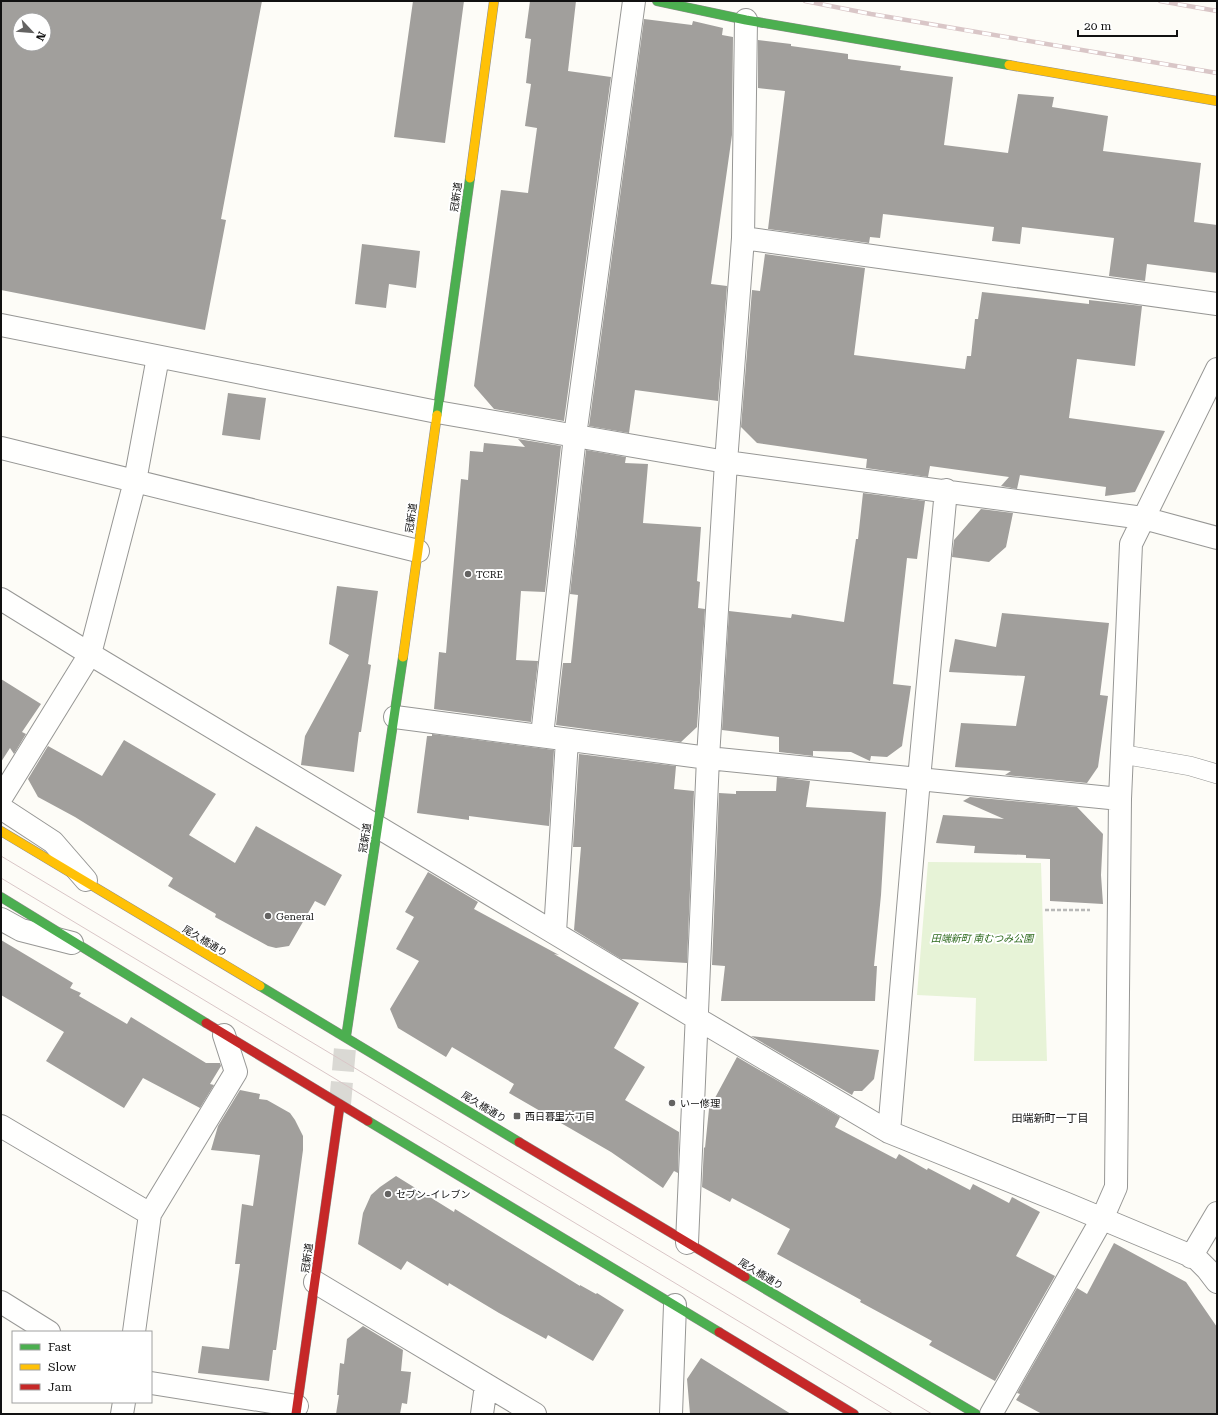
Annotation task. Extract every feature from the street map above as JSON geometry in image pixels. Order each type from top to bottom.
[{"type":"main road","name":"冠新道","points":[[346,1037],[395,717],[494,1]]},
{"type":"main road","points":[[657,1],[746,20],[1217,101]]},
{"type":"main road","name":"尾久橋通り","points":[[1,831],[687,1243],[976,1414]]},
{"type":"main road","points":[[1,897],[224,1035],[854,1414]]},
{"type":"main road","name":"冠新道","points":[[297,1410],[340,1104]]},
{"type":"street","points":[[542,736],[575,436],[634,1]]},
{"type":"street","points":[[687,1243],[708,758],[726,462],[743,238],[746,20]]},
{"type":"street","points":[[743,238],[1217,304]]},
{"type":"street","points":[[1,326],[437,412],[726,462],[946,490],[1143,518],[1217,538]]},
{"type":"street","points":[[1,798],[90,654],[135,481],[158,357]]},
{"type":"street","points":[[991,1414],[1102,1219],[1116,1187],[1121,754],[1131,544],[1217,369]]},
{"type":"street","points":[[1,448],[418,551]]},
{"type":"street","points":[[889,1132],[919,779],[946,490]]},
{"type":"street","points":[[1,599],[696,1018],[889,1132],[1196,1258],[1217,1282]]},
{"type":"street","points":[[395,717],[708,758],[1120,799]]},
{"type":"street","points":[[555,932],[567,740]]},
{"type":"street","points":[[1,808],[53,842],[91,886]]},
{"type":"street","points":[[1,919],[21,930],[77,945]]},
{"type":"street","points":[[134,1331],[150,1214],[236,1072],[224,1035]]},
{"type":"street","points":[[1,1126],[150,1214]]},
{"type":"street","points":[[1191,1257],[1217,1213]]},
{"type":"street","points":[[315,1282],[535,1414]]},
{"type":"street","points":[[1,1302],[47,1331]]},
{"type":"street","points":[[671,1414],[675,1305]]},
{"type":"street","points":[[152,1384],[297,1410]]},
{"type":"street","points":[[482,1414],[486,1385]]},
{"type":"street","points":[[122,1414],[124,1403]]},
{"type":"lane","points":[[1121,754],[1190,766],[1217,774]]},
{"type":"path","points":[[1045,910],[1092,910]]},
{"type":"green space","name":"田端新町 南むつみ公園","points":[[928,862],[1041,863],[1047,1061],[974,1061],[976,998],[917,995]]},
{"type":"building","points":[[1,1],[262,1],[221,219],[226,220],[205,330],[1,290]]},
{"type":"building","points":[[413,1],[464,1],[445,143],[394,137]]},
{"type":"building","points":[[530,1],[576,1],[568,71],[611,77],[564,421],[494,409],[474,386],[501,190],[528,193],[537,128],[525,126],[531,84],[526,83],[531,39],[525,38]]},
{"type":"building","points":[[644,19],[692,25],[693,21],[723,28],[722,35],[733,37],[732,135],[711,284],[727,286],[718,401],[635,390],[629,433],[589,426]]},
{"type":"building","points":[[758,40],[848,54],[848,59],[901,66],[900,70],[953,77],[944,145],[1008,153],[1018,94],[1054,97],[1052,107],[1108,116],[1103,151],[1201,163],[1194,222],[1217,225],[1217,273],[1147,264],[1145,281],[1109,276],[1114,238],[1022,227],[1020,244],[992,241],[994,227],[883,214],[880,238],[870,237],[869,243],[768,229],[785,91],[758,88]]},
{"type":"building","points":[[362,244],[420,251],[416,288],[389,284],[386,308],[355,304]]},
{"type":"building","points":[[765,254],[865,268],[854,355],[965,369],[967,356],[971,356],[975,319],[978,319],[982,292],[1089,304],[1089,300],[1142,306],[1135,366],[1077,359],[1069,418],[1165,431],[1135,492],[1105,496],[1106,487],[1020,475],[1017,489],[1001,486],[1009,477],[930,466],[928,477],[866,468],[867,459],[757,443],[741,427],[752,290],[760,291]]},
{"type":"building","points":[[228,393],[266,398],[260,440],[222,435]]},
{"type":"building","points":[[518,439],[561,446],[545,592],[521,591],[516,660],[538,661],[531,722],[434,709],[439,652],[446,653],[461,479],[468,480],[470,451],[483,452],[484,443],[525,447]]},
{"type":"building","points":[[586,450],[626,457],[625,463],[648,464],[643,523],[701,527],[697,581],[700,582],[698,608],[705,609],[697,727],[681,742],[556,725],[563,663],[571,663],[578,595],[570,594]]},
{"type":"building","points":[[863,493],[925,501],[917,559],[907,558],[893,684],[911,686],[902,746],[887,757],[871,756],[870,761],[851,752],[813,751],[813,756],[779,752],[779,737],[722,730],[729,611],[791,618],[792,614],[844,622],[856,539],[858,539]]},
{"type":"building","points":[[981,509],[1013,513],[1006,547],[989,562],[952,557],[954,540]]},
{"type":"building","points":[[337,586],[378,591],[368,664],[371,665],[361,732],[359,732],[354,772],[301,765],[305,736],[349,655],[329,644]]},
{"type":"building","points":[[1002,613],[1109,623],[1100,695],[1108,696],[1098,767],[1087,783],[1005,775],[1011,771],[955,767],[961,723],[1016,726],[1025,676],[949,672],[955,639],[996,647]]},
{"type":"building","points":[[1,679],[41,704],[22,732],[26,734],[14,754],[10,748],[1,762]]},
{"type":"building","points":[[432,734],[554,750],[549,826],[469,816],[469,820],[417,813],[427,736],[432,736]]},
{"type":"building","points":[[124,740],[216,794],[189,835],[235,863],[256,826],[342,875],[325,906],[315,901],[289,946],[276,948],[268,946],[215,917],[216,914],[168,886],[173,878],[75,817],[38,797],[28,779],[48,746],[102,776]]},
{"type":"building","points":[[579,754],[676,766],[674,789],[694,791],[687,963],[621,959],[574,930],[581,847],[573,847]]},
{"type":"building","points":[[777,777],[810,781],[806,807],[886,812],[881,895],[874,966],[877,966],[875,1001],[721,1001],[725,966],[712,965],[719,793],[736,794],[736,791],[776,791]]},
{"type":"building","points":[[970,797],[1077,807],[1103,834],[1101,875],[1103,904],[1050,901],[1050,859],[1026,858],[1026,855],[974,853],[975,846],[936,843],[943,815],[1004,819],[963,801]]},
{"type":"building","points":[[428,872],[478,902],[474,909],[559,955],[554,954],[639,1003],[614,1048],[645,1067],[625,1100],[679,1132],[678,1173],[674,1171],[663,1188],[611,1152],[509,1093],[514,1084],[452,1047],[446,1057],[398,1028],[390,1009],[419,961],[396,949],[414,917],[405,912]]},
{"type":"building","points":[[1,940],[73,983],[70,988],[81,993],[79,996],[127,1024],[131,1017],[206,1063],[220,1063],[221,1066],[210,1084],[214,1085],[200,1108],[143,1078],[124,1108],[46,1061],[64,1032],[1,995]]},
{"type":"building","points":[[751,1036],[879,1050],[874,1079],[862,1091],[854,1091],[852,1095]]},
{"type":"building","points":[[737,1057],[840,1117],[835,1127],[896,1159],[899,1154],[927,1170],[928,1168],[970,1190],[973,1184],[1009,1203],[1012,1197],[1040,1212],[1016,1256],[1055,1276],[995,1381],[929,1345],[932,1341],[860,1302],[861,1300],[777,1254],[790,1229],[732,1198],[730,1202],[702,1187],[704,1147],[705,1148],[709,1109]]},
{"type":"building","points":[[240,1090],[260,1094],[259,1099],[267,1100],[290,1113],[303,1136],[303,1150],[276,1350],[273,1350],[269,1381],[198,1373],[202,1346],[229,1349],[240,1264],[235,1264],[242,1204],[253,1206],[260,1155],[211,1150],[218,1126]]},
{"type":"building","points":[[396,1176],[454,1212],[455,1209],[580,1286],[596,1294],[597,1293],[624,1310],[593,1361],[548,1335],[546,1339],[449,1283],[448,1286],[407,1261],[401,1270],[358,1244],[363,1213],[371,1195]]},
{"type":"building","points":[[1114,1243],[1186,1282],[1217,1327],[1217,1414],[1042,1414],[1016,1400],[1020,1394],[1017,1393],[1077,1288],[1087,1294]]},
{"type":"building","points":[[363,1326],[403,1350],[401,1371],[411,1372],[407,1404],[402,1403],[400,1414],[336,1414],[339,1395],[337,1395],[340,1363],[344,1364],[347,1339]]},
{"type":"building","points":[[701,1358],[791,1414],[690,1414],[687,1379]]},
{"type":"tunnel","points":[[340,1104],[346,1037]]},
{"type":"tram line","points":[[1,856],[932,1414]]},
{"type":"tram line","points":[[1,878],[893,1414]]},
{"type":"railway","points":[[805,1],[871,14],[1217,73]]},
{"type":"railway","points":[[1160,1],[1217,11]]},
{"type":"traffic: fast","points":[[657,1],[746,20],[1009,65]]},
{"type":"traffic: fast","points":[[437,415],[470,178]]},
{"type":"traffic: fast","points":[[346,1037],[403,657]]},
{"type":"traffic: fast","points":[[1,897],[206,1023]]},
{"type":"traffic: fast","points":[[260,986],[519,1142]]},
{"type":"traffic: fast","points":[[368,1121],[719,1332]]},
{"type":"traffic: fast","points":[[745,1277],[976,1414]]},
{"type":"traffic: slow","points":[[470,178],[494,1]]},
{"type":"traffic: slow","points":[[1009,65],[1217,101]]},
{"type":"traffic: slow","points":[[403,657],[437,415]]},
{"type":"traffic: slow","points":[[1,831],[260,986]]},
{"type":"traffic: jam","points":[[206,1023],[368,1121]]},
{"type":"traffic: jam","points":[[296,1414],[340,1104]]},
{"type":"traffic: jam","points":[[519,1142],[745,1277]]},
{"type":"traffic: jam","points":[[719,1332],[854,1414]]},
{"type":"place","name":"TCRE","points":[[468,574]]},
{"type":"place","name":"General","points":[[268,916]]},
{"type":"place","name":"いー修理","points":[[672,1103]]},
{"type":"place","name":"西日暮里六丁目","points":[[517,1116]]},
{"type":"place","name":"セブン-イレブン","points":[[388,1194]]},
{"type":"district","name":"田端新町一丁目","points":[[1050,1118]]}]
